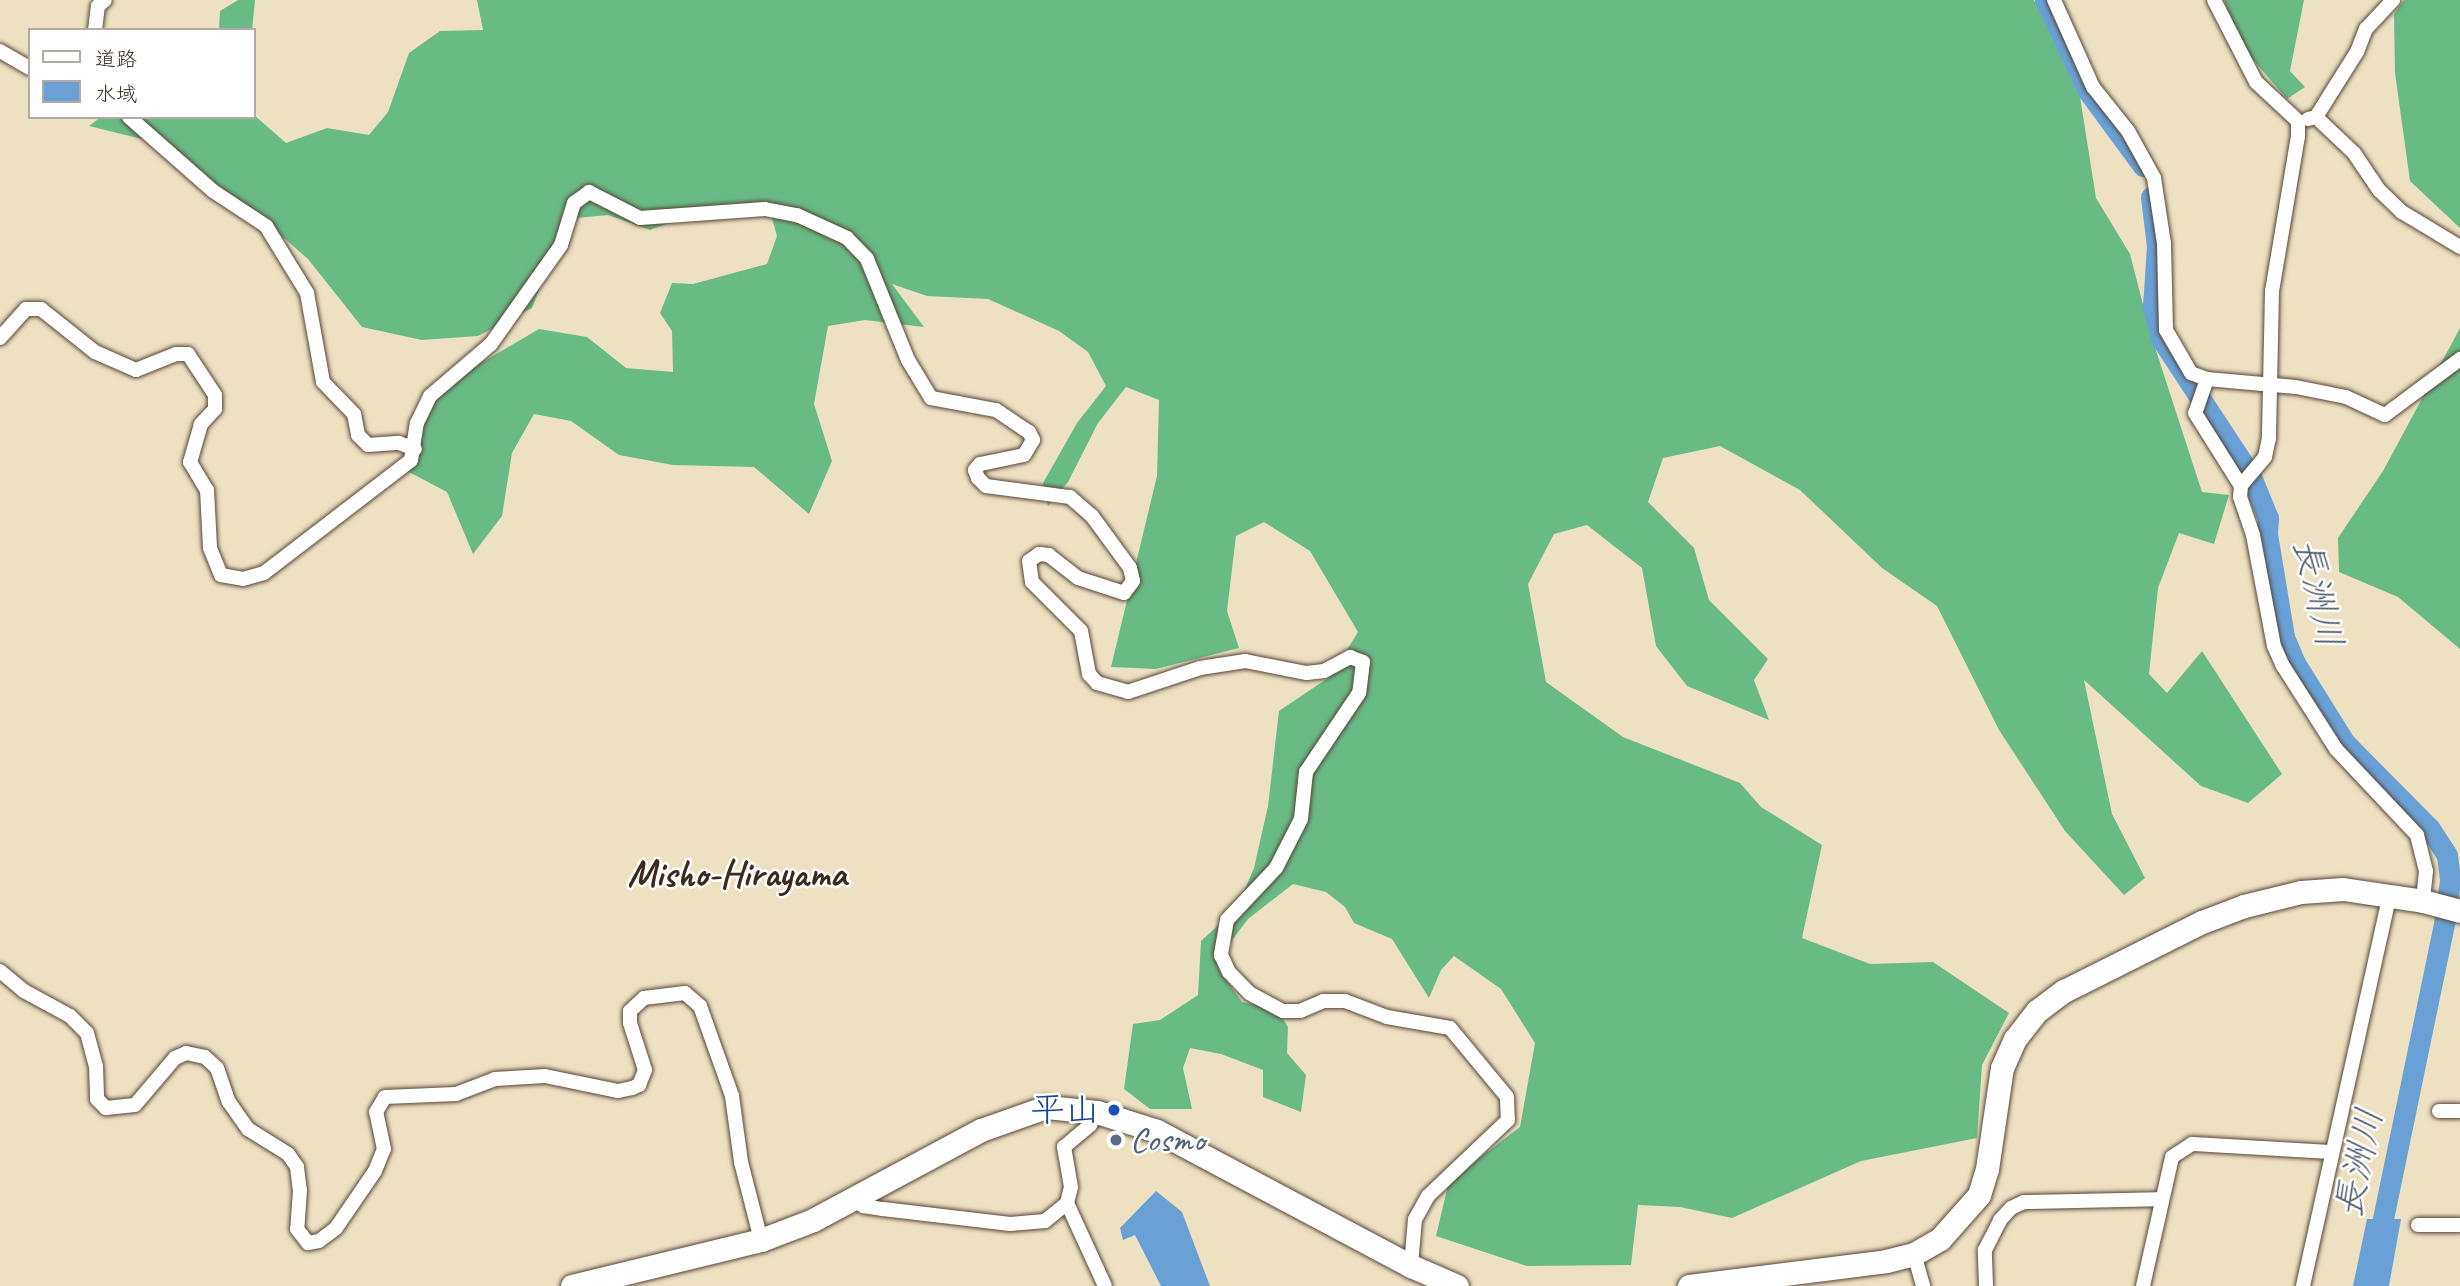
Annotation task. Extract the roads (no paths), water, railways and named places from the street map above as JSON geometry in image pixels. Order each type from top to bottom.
[{"type":"highway","points":[[1689,1286],[1885,1261],[1914,1254],[1961,1220],[1979,1195],[1987,1169],[2002,1068],[2015,1039],[2055,998],[2244,905],[2301,892],[2343,889],[2390,894],[2458,911]]},
{"type":"highway","points":[[572,1286],[761,1240],[855,1199],[981,1130],[1046,1107],[1097,1112],[1157,1131],[1411,1266],[1457,1286]]},
{"type":"street","points":[[94,28],[98,6],[104,0]]},
{"type":"street","points":[[2054,0],[2093,87],[2140,148],[2154,178],[2164,243],[2166,330],[2191,373],[2207,379],[2346,397],[2385,415],[2460,359]]},
{"type":"street","points":[[2214,0],[2256,82],[2298,121]]},
{"type":"street","points":[[2298,121],[2316,117],[2357,52],[2366,29],[2393,0]]},
{"type":"street","points":[[0,51],[28,67]]},
{"type":"street","points":[[2316,117],[2354,153],[2379,190],[2402,212],[2460,247]]},
{"type":"street","points":[[131,119],[213,191],[266,226],[307,293],[323,382],[354,414],[358,435],[368,445],[399,443],[415,449]]},
{"type":"street","points":[[2298,121],[2272,292],[2272,386],[2265,457],[2241,486],[2240,496],[2253,535],[2274,646],[2283,666],[2336,749],[2417,835],[2426,871],[2427,902]]},
{"type":"street","points":[[0,338],[26,309],[41,309],[110,362],[136,370],[176,354],[188,354],[215,395],[215,409],[201,424],[190,462],[207,490],[214,565],[221,575],[231,579],[264,573],[411,460],[415,449],[417,423],[430,396],[491,344],[561,245],[575,204],[589,192],[640,218],[655,219],[711,210],[765,209],[797,215],[847,238],[867,259],[908,360],[932,398],[996,410],[1029,432],[1033,440],[1024,455],[980,464],[975,470],[978,478],[986,486],[1070,497],[1092,516],[1130,568],[1133,581],[1124,593],[1078,578],[1049,555],[1039,554],[1029,561],[1032,582],[1081,631],[1089,674],[1097,683],[1128,692],[1200,668],[1245,662],[1307,673],[1358,657],[1363,662],[1359,693],[1313,757],[1301,819],[1276,869],[1227,920],[1221,955],[1229,972],[1249,993],[1283,1011],[1300,1011],[1323,1001],[1345,1001],[1387,1017],[1450,1028],[1507,1097],[1508,1121],[1428,1196],[1415,1219],[1411,1266]]},
{"type":"street","points":[[2207,379],[2195,413],[2241,486]]},
{"type":"street","points":[[2302,1286],[2390,894]]},
{"type":"street","points":[[0,971],[24,991],[70,1016],[87,1033],[96,1066],[97,1099],[106,1108],[135,1105],[174,1058],[186,1053],[205,1057],[217,1069],[229,1102],[248,1129],[288,1154],[297,1167],[297,1229],[308,1243],[319,1241],[336,1228],[375,1171],[384,1149],[376,1112],[385,1097],[456,1094],[495,1079],[545,1076],[618,1091],[632,1088],[644,1079],[645,1070],[632,1032],[630,1011],[644,998],[685,993],[700,1006],[732,1096],[741,1162],[761,1240]]},
{"type":"street","points":[[2439,1111],[2460,1111]]},
{"type":"street","points":[[1097,1112],[1090,1125],[1064,1147],[1071,1187],[1068,1203],[1105,1286]]},
{"type":"street","points":[[2143,1286],[2172,1157],[2192,1144],[2332,1152]]},
{"type":"street","points":[[855,1199],[863,1206],[1010,1224],[1045,1221],[1068,1203]]},
{"type":"street","points":[[1986,1286],[1985,1250],[2000,1220],[2011,1208],[2024,1202],[2162,1199]]},
{"type":"street","points":[[2418,1225],[2460,1225]]},
{"type":"street","points":[[1914,1254],[1923,1286]]},
{"type":"water","points":[[1156,1191],[1182,1212],[1210,1286],[1161,1286],[1135,1235],[1123,1240],[1120,1228]]},
{"type":"water","points":[[2367,1219],[2401,1219],[2389,1286],[2353,1286]]},
{"type":"waterway","name":"長洲川","points":[[2045,0],[2088,91],[2143,166]]},
{"type":"waterway","name":"長洲川","points":[[2151,197],[2157,246],[2153,307],[2162,340],[2250,474],[2268,518],[2267,534],[2284,637],[2295,663],[2345,743],[2430,829],[2447,855],[2450,881],[2444,924],[2369,1286]]},
{"type":"place","name":"平山","points":[[1114,1110]]},
{"type":"place","name":"Cosmo","points":[[1116,1140]]},
{"type":"district","name":"Misho-Hirayama","points":[[737,874]]}]
